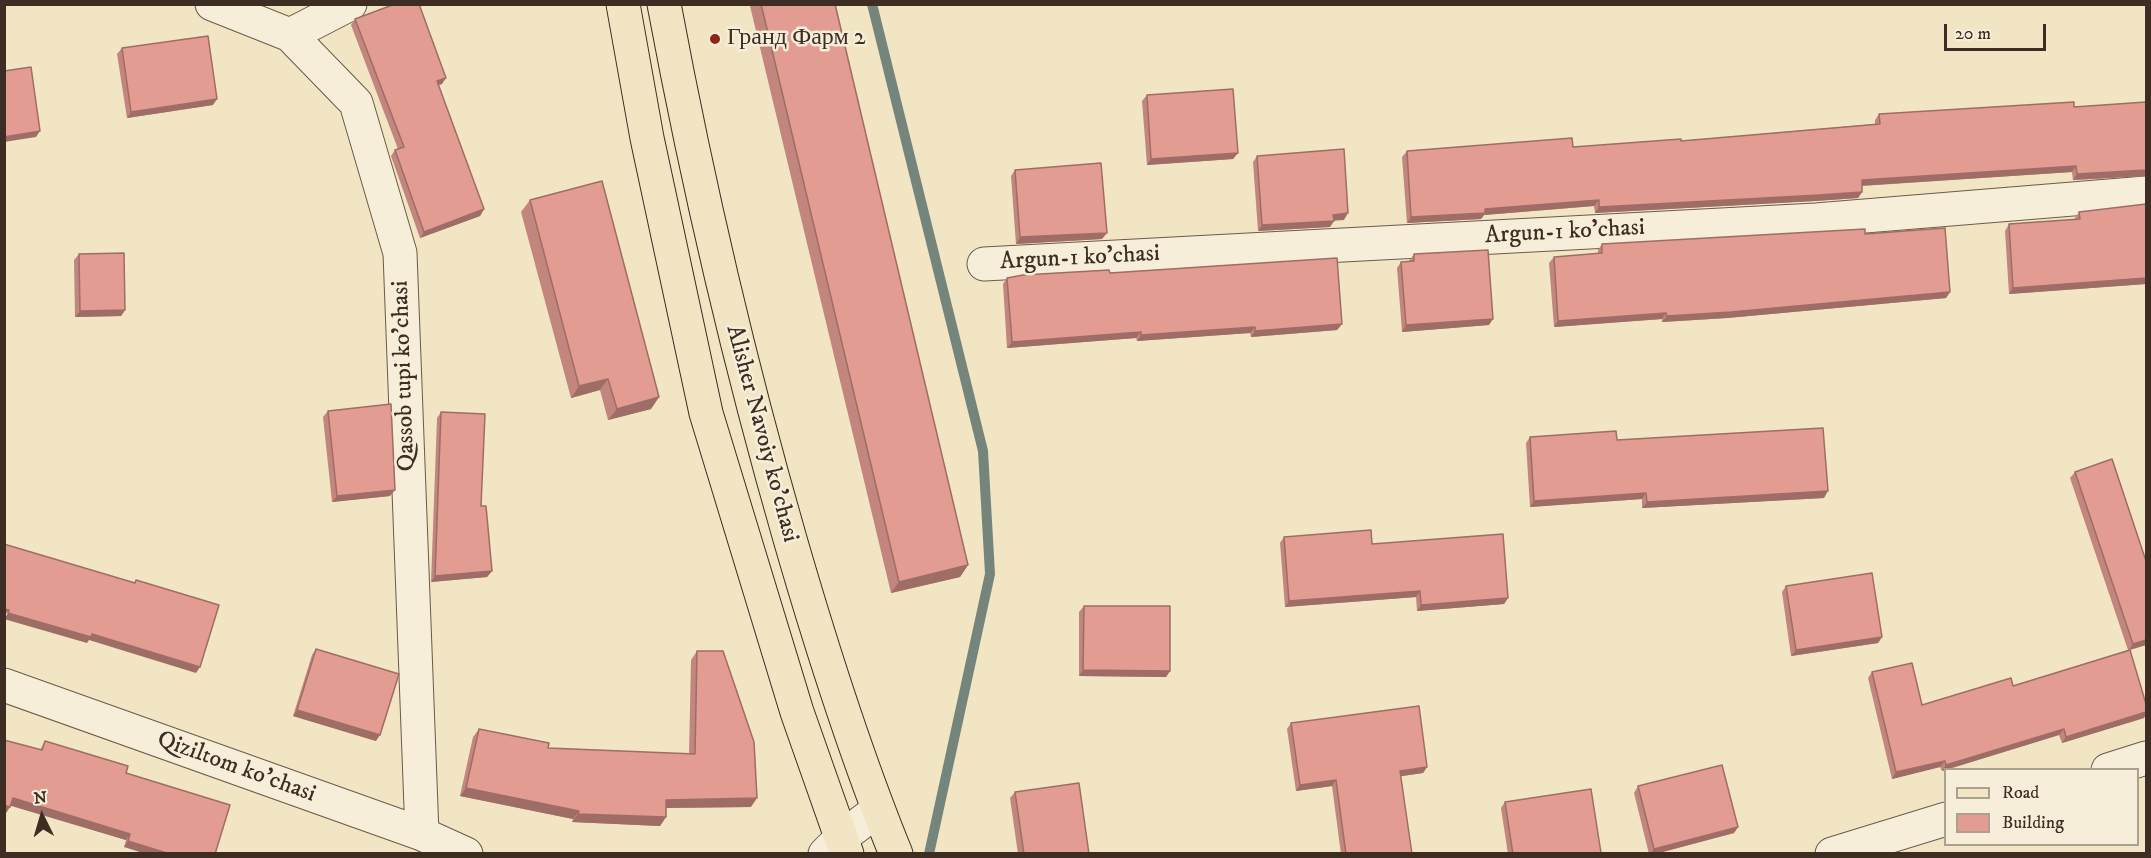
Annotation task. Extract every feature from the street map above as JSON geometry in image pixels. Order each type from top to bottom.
[{"type":"main road","name":"Alisher Navoiy ko'chasi","points":[[623,4],[647,138],[706,413],[838,848]]},
{"type":"main road","name":"Alisher Navoiy ko'chasi","points":[[664,4],[686,120],[737,350],[816,629],[878,810],[896,854]]},
{"type":"street","name":"Qassob tupi ko'chasi","points":[[212,4],[290,35],[356,103],[400,253],[422,834]]},
{"type":"street","points":[[290,35],[350,4]]},
{"type":"street","name":"Argun-1 ko'chasi","points":[[984,264],[1816,220],[2146,193]]},
{"type":"street","name":"Qiziltom ko'chasi","points":[[4,685],[422,834],[466,854]]},
{"type":"street","points":[[2114,768],[2146,758]]},
{"type":"street","points":[[838,848],[878,810]]},
{"type":"street","points":[[1832,854],[1944,820]]},
{"type":"building","points":[[395,4],[419,4],[446,78],[437,81],[484,209],[424,232],[395,150],[404,147],[355,19]]},
{"type":"building","points":[[761,4],[835,4],[968,565],[899,582]]},
{"type":"building","points":[[208,36],[217,99],[131,112],[122,48]]},
{"type":"building","points":[[31,67],[40,131],[4,137],[4,71]]},
{"type":"building","points":[[1233,89],[1238,153],[1151,159],[1147,95]]},
{"type":"building","points":[[2074,102],[2074,107],[2146,102],[2146,170],[2077,174],[2076,166],[1862,180],[1862,192],[1599,207],[1599,200],[1485,209],[1485,213],[1411,217],[1407,151],[1572,138],[1573,147],[1681,139],[1681,141],[1880,124],[1879,114]]},
{"type":"building","points":[[1344,149],[1348,213],[1333,215],[1334,221],[1262,225],[1257,156]]},
{"type":"building","points":[[1101,163],[1107,233],[1020,237],[1015,170]]},
{"type":"building","points":[[602,181],[659,397],[617,409],[608,379],[579,386],[530,200]]},
{"type":"building","points":[[2146,204],[2146,278],[2013,288],[2009,224],[2080,219],[2079,212]]},
{"type":"building","points":[[1945,228],[1950,292],[1731,312],[1667,316],[1666,313],[1558,321],[1554,257],[1602,253],[1602,244],[1865,229],[1865,234]]},
{"type":"building","points":[[1488,250],[1493,319],[1406,325],[1401,262],[1414,261],[1414,254]]},
{"type":"building","points":[[124,253],[125,310],[80,311],[79,254]]},
{"type":"building","points":[[1337,258],[1342,324],[1255,331],[1255,327],[1141,335],[1141,332],[1012,342],[1007,278],[1023,275],[1109,270],[1110,273]]},
{"type":"building","points":[[391,404],[395,490],[337,496],[328,411]]},
{"type":"building","points":[[441,412],[485,414],[481,506],[486,506],[492,571],[435,576]]},
{"type":"building","points":[[1823,428],[1828,491],[1647,502],[1646,493],[1534,501],[1530,437],[1616,431],[1617,440]]},
{"type":"building","points":[[2112,459],[2146,561],[2146,640],[2133,644],[2075,472]]},
{"type":"building","points":[[1371,530],[1372,544],[1503,534],[1508,598],[1421,605],[1420,591],[1289,601],[1284,537]]},
{"type":"building","points":[[4,544],[219,605],[200,667],[92,634],[91,637],[8,613],[9,610],[4,609]]},
{"type":"building","points":[[1872,573],[1882,637],[1796,650],[1786,586]]},
{"type":"building","points":[[1084,606],[1170,606],[1170,671],[1083,670]]},
{"type":"building","points":[[316,649],[399,674],[380,735],[297,710]]},
{"type":"building","points":[[2130,650],[2146,704],[2146,712],[2066,737],[2064,729],[1946,765],[1945,761],[1896,772],[1872,672],[1912,663],[1922,705],[2011,678],[2013,686]]},
{"type":"building","points":[[697,651],[723,651],[754,742],[757,798],[666,800],[666,817],[578,814],[579,811],[466,788],[479,729],[549,743],[548,748],[695,754]]},
{"type":"building","points":[[1419,706],[1427,767],[1400,771],[1412,854],[1346,854],[1336,780],[1300,785],[1291,723]]},
{"type":"building","points":[[4,740],[42,750],[45,741],[128,766],[126,773],[230,805],[215,854],[170,854],[128,841],[130,834],[13,798],[10,807],[4,805]]},
{"type":"building","points":[[1722,765],[1738,827],[1654,849],[1638,786]]},
{"type":"building","points":[[1079,783],[1089,854],[1024,854],[1015,792]]},
{"type":"building","points":[[1591,789],[1601,853],[1513,854],[1505,802]]},
{"type":"waterway","points":[[872,4],[983,451],[990,574],[929,854]]},
{"type":"place","name":"Гранд Фарм 2","points":[[715,39]]}]
